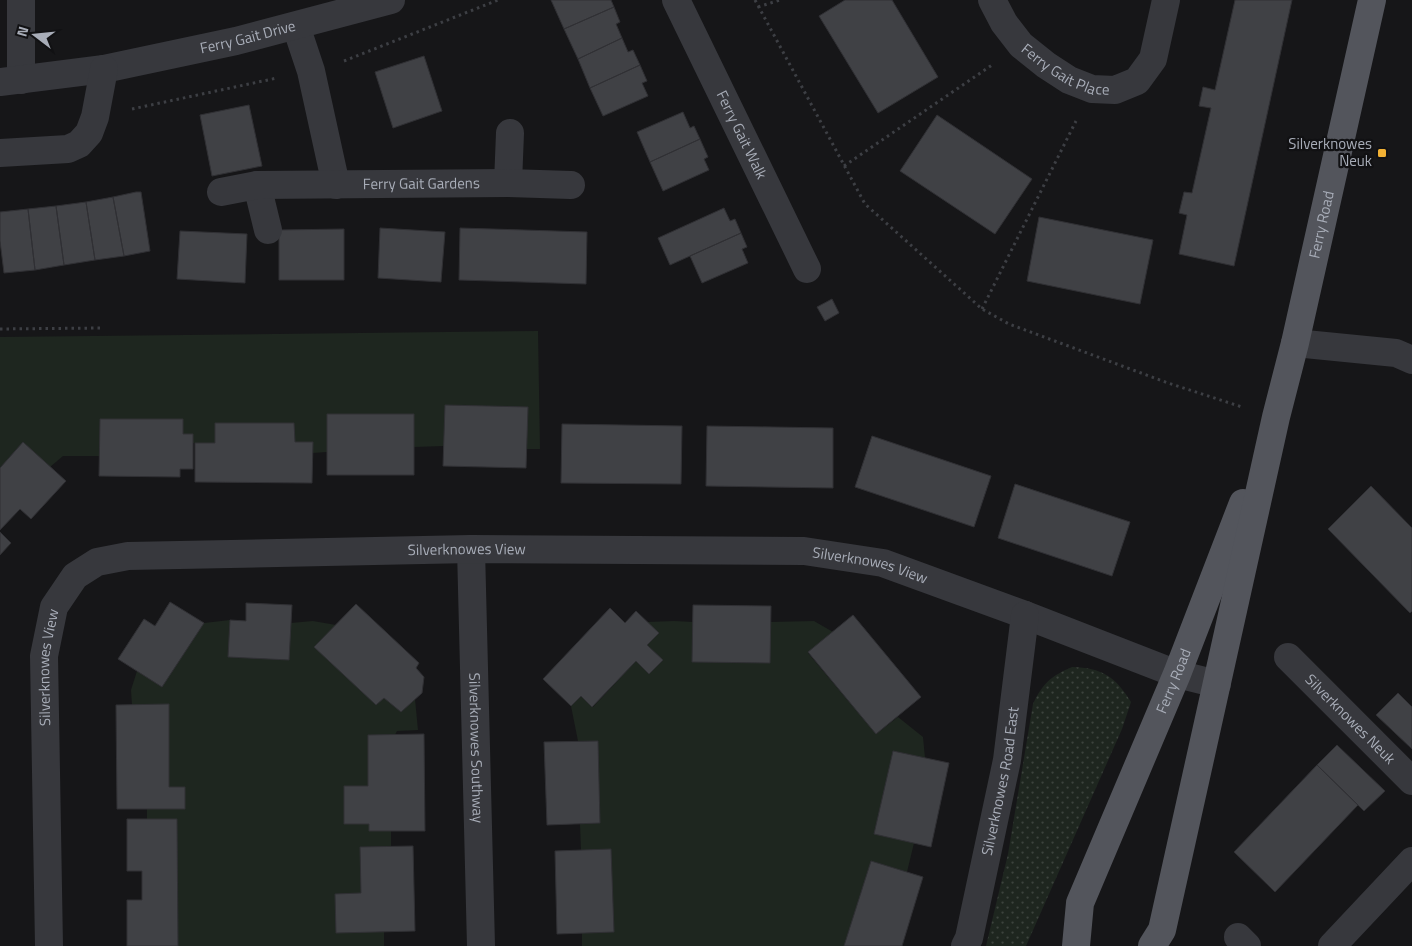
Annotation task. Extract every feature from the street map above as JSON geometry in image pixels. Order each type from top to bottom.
[{"type":"main road","name":"Ferry Road","points":[[1152,946],[1162,930],[1276,417],[1295,343],[1372,0]]},
{"type":"main road","name":"Ferry Road","points":[[1076,946],[1080,903],[1177,674],[1276,417]]},
{"type":"street","points":[[11,81],[21,0]]},
{"type":"street","name":"Ferry Gait Drive","points":[[11,81],[104,69],[236,41],[391,0]]},
{"type":"street","name":"Ferry Gait Walk","points":[[676,0],[807,269]]},
{"type":"street","name":"Ferry Gait Place","points":[[992,0],[1004,23],[1021,45],[1046,65],[1069,80],[1092,89],[1115,90],[1137,80],[1153,59],[1166,0]]},
{"type":"street","points":[[296,26],[311,71],[336,185]]},
{"type":"street","points":[[0,153],[68,149],[79,144],[89,133],[95,116],[104,69]]},
{"type":"street","points":[[508,183],[510,133]]},
{"type":"street","name":"Ferry Gait Gardens","points":[[220,192],[257,185],[508,183],[571,185]]},
{"type":"street","points":[[257,185],[268,230]]},
{"type":"street","points":[[1295,343],[1396,353],[1412,360]]},
{"type":"street","name":"Silverknowes View","points":[[49,946],[44,656],[54,607],[75,576],[97,562],[128,556],[471,549],[804,551],[883,563],[1026,615],[1177,674],[1217,684]]},
{"type":"street","name":"Silverknowes Southway","points":[[471,549],[481,946]]},
{"type":"street","name":"Silverknowes Road East","points":[[966,946],[1008,760],[1026,615]]},
{"type":"street","name":"Silverknowes Neuk","points":[[1288,657],[1412,781]]},
{"type":"street","points":[[1332,946],[1412,861]]},
{"type":"path","points":[[95,116],[311,71],[339,63],[498,0]]},
{"type":"path","points":[[755,0],[865,204],[982,309],[1009,324],[1168,383],[1276,417]]},
{"type":"path","points":[[758,7],[780,0]]},
{"type":"path","points":[[844,166],[1021,45]]},
{"type":"path","points":[[982,309],[1092,89]]},
{"type":"path","points":[[0,329],[102,328]]},
{"type":"shaded area","points":[[538,331],[540,449],[526,449],[527,407],[445,405],[444,446],[414,447],[414,414],[327,414],[327,452],[312,453],[295,442],[294,423],[215,423],[215,443],[192,443],[183,434],[182,419],[100,419],[99,456],[63,456],[50,467],[23,442],[0,468],[0,337]]},
{"type":"shaded area","points":[[230,620],[228,657],[288,660],[291,623],[313,621],[336,625],[315,647],[376,705],[384,698],[401,712],[415,699],[418,730],[397,731],[368,786],[344,787],[344,824],[369,824],[369,831],[391,831],[391,846],[360,847],[361,893],[335,894],[336,932],[384,932],[384,946],[178,946],[177,819],[147,819],[147,809],[185,809],[185,787],[169,787],[169,705],[132,705],[131,690],[137,671],[162,687],[204,623]]},
{"type":"shaded area","points":[[814,621],[833,632],[808,653],[876,734],[898,717],[923,737],[925,758],[893,751],[874,834],[914,843],[907,872],[871,861],[844,946],[582,946],[582,933],[614,932],[611,849],[581,850],[580,824],[600,823],[598,741],[578,741],[571,706],[581,696],[593,707],[636,661],[649,674],[662,659],[647,645],[658,633],[647,622],[693,622],[692,662],[770,663],[770,622]]},
{"type":"shaded area","points":[[1072,667],[1092,669],[1107,675],[1119,686],[1131,702],[1122,729],[1026,946],[986,946],[1008,854],[1033,704],[1048,681]]},
{"type":"building","points":[[551,0],[611,0],[614,7],[564,29]]},
{"type":"building","points":[[845,0],[892,0],[938,77],[878,113],[819,16]]},
{"type":"building","points":[[1235,0],[1292,0],[1234,266],[1179,254],[1187,215],[1179,213],[1184,192],[1192,193],[1211,108],[1199,106],[1203,87],[1215,90]]},
{"type":"building","points":[[614,7],[620,22],[616,24],[622,38],[578,59],[564,29]]},
{"type":"building","points":[[622,38],[628,52],[633,50],[640,65],[590,88],[578,59]]},
{"type":"building","points":[[424,56],[442,111],[393,128],[375,72]]},
{"type":"building","points":[[640,65],[647,81],[642,83],[648,96],[603,116],[590,88]]},
{"type":"building","points":[[249,105],[262,166],[212,176],[200,115]]},
{"type":"building","points":[[683,112],[690,128],[694,126],[700,139],[650,162],[637,132]]},
{"type":"building","points":[[937,115],[1032,179],[995,234],[900,171]]},
{"type":"building","points":[[700,139],[708,157],[704,159],[709,170],[663,191],[650,162]]},
{"type":"building","points":[[141,192],[150,251],[124,256],[113,197]]},
{"type":"building","points":[[113,197],[124,256],[95,260],[86,202]]},
{"type":"building","points":[[86,202],[95,260],[64,265],[56,206]]},
{"type":"building","points":[[56,206],[64,265],[35,270],[28,209]]},
{"type":"building","points":[[724,208],[730,221],[735,219],[741,233],[670,265],[658,238]]},
{"type":"building","points":[[28,209],[35,270],[4,273],[0,241],[0,212]]},
{"type":"building","points":[[1039,217],[1153,240],[1140,304],[1027,281]]},
{"type":"building","points":[[380,228],[445,232],[441,282],[378,278]]},
{"type":"building","points":[[460,228],[587,232],[586,284],[459,280]]},
{"type":"building","points":[[344,229],[344,280],[279,280],[279,230]]},
{"type":"building","points":[[180,231],[247,234],[245,283],[177,279]]},
{"type":"building","points":[[741,233],[747,247],[742,249],[748,263],[702,283],[690,256]]},
{"type":"building","points":[[832,299],[839,313],[825,321],[817,307]]},
{"type":"building","points":[[445,405],[528,407],[526,468],[443,466]]},
{"type":"building","points":[[327,414],[414,414],[414,475],[327,475]]},
{"type":"building","points":[[100,419],[183,419],[183,434],[193,434],[193,469],[180,469],[180,477],[99,476]]},
{"type":"building","points":[[215,423],[294,423],[295,442],[313,442],[312,483],[195,482],[195,443],[215,443]]},
{"type":"building","points":[[562,424],[682,426],[681,484],[561,483]]},
{"type":"building","points":[[707,426],[833,428],[833,488],[706,486]]},
{"type":"building","points":[[872,436],[991,476],[974,527],[855,487]]},
{"type":"building","points":[[23,442],[66,481],[31,519],[20,509],[0,530],[0,468]]},
{"type":"building","points":[[1015,484],[1130,522],[1112,576],[998,538]]},
{"type":"building","points":[[1371,486],[1412,528],[1412,611],[1410,613],[1328,529]]},
{"type":"building","points":[[0,532],[11,543],[0,555]]},
{"type":"building","points":[[170,602],[204,623],[162,687],[118,659],[144,619],[155,626]]},
{"type":"building","points":[[246,603],[292,605],[289,660],[228,657],[230,620],[246,621]]},
{"type":"building","points":[[356,604],[419,663],[416,668],[424,677],[422,693],[401,712],[384,698],[376,705],[314,647]]},
{"type":"building","points":[[693,605],[771,606],[770,663],[692,662]]},
{"type":"building","points":[[610,608],[625,623],[636,611],[659,633],[647,645],[663,660],[649,674],[636,661],[592,707],[581,696],[571,706],[543,679]]},
{"type":"building","points":[[853,615],[921,697],[876,734],[808,652]]},
{"type":"building","points":[[1398,693],[1412,707],[1412,749],[1376,715]]},
{"type":"building","points":[[169,704],[169,787],[185,787],[185,809],[117,809],[116,705]]},
{"type":"building","points":[[424,734],[425,831],[369,831],[369,824],[344,824],[344,786],[368,786],[368,735]]},
{"type":"building","points":[[598,741],[600,823],[547,825],[544,742]]},
{"type":"building","points":[[1337,745],[1385,791],[1364,811],[1317,765]]},
{"type":"building","points":[[893,751],[949,763],[931,847],[874,834]]},
{"type":"building","points":[[1317,765],[1358,805],[1275,892],[1234,852]]},
{"type":"building","points":[[127,819],[177,819],[178,946],[127,946],[127,900],[142,900],[142,871],[127,871]]},
{"type":"building","points":[[413,846],[415,931],[336,933],[335,894],[361,893],[360,847]]},
{"type":"building","points":[[611,849],[614,932],[557,934],[555,851]]},
{"type":"building","points":[[871,861],[923,877],[902,946],[844,946]]},
{"type":"place","name":"Silverknowes Neuk","points":[[1382,153]]}]
